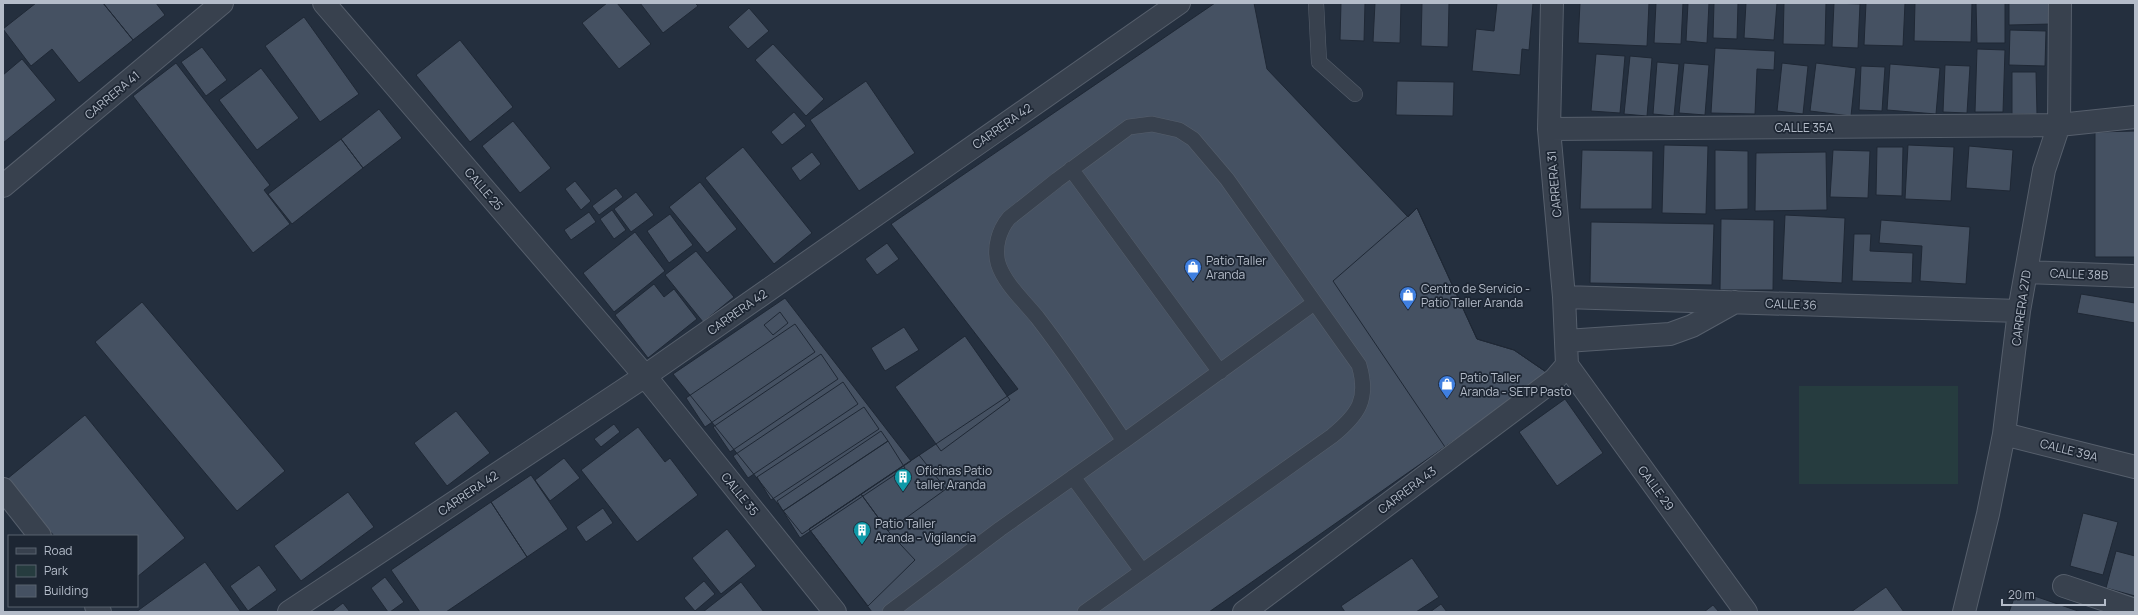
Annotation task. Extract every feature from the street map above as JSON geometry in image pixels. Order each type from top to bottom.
[{"type":"street","name":"CARRERA 41","points":[[3,186],[222,3]]},
{"type":"street","name":"CALLE 25","points":[[324,3],[645,376]]},
{"type":"street","name":"CARRERA 42","points":[[289,612],[645,376],[1179,3]]},
{"type":"street","name":"CARRERA 31","points":[[1552,3],[1549,129],[1564,297],[1567,365]]},
{"type":"street","name":"CARRERA 27D","points":[[1964,612],[1988,514],[2004,434],[2019,311],[2044,170],[2058,125],[2060,3]]},
{"type":"street","name":"CALLE 35A","points":[[1549,129],[2058,125],[2135,116]]},
{"type":"street","name":"CALLE 38B","points":[[2026,272],[2132,276]]},
{"type":"street","name":"CALLE 36","points":[[1564,297],[2019,311]]},
{"type":"street","points":[[1566,341],[1670,334],[1692,326],[1736,302]]},
{"type":"street","name":"CARRERA 43","points":[[1244,612],[1555,379],[1567,365]]},
{"type":"street","name":"CALLE 29","points":[[1567,365],[1746,612]]},
{"type":"street","name":"CALLE 35","points":[[645,376],[835,612]]},
{"type":"street","name":"CALLE 39A","points":[[2004,434],[2135,467]]},
{"type":"street","points":[[3,489],[39,535]]},
{"type":"street","points":[[2064,586],[2135,610]]},
{"type":"lane","points":[[1316,3],[1319,62],[1355,94]]},
{"type":"lane","points":[[1085,612],[1332,436],[1356,412],[1364,392],[1362,372],[1353,356],[1227,179],[1193,139],[1184,132],[1168,126],[1152,124],[1129,127],[1071,169],[1005,223],[997,243],[998,260],[1004,275],[1064,354],[1124,441]]},
{"type":"lane","points":[[1071,169],[1220,372]]},
{"type":"lane","points":[[890,612],[1000,529],[1314,303]]},
{"type":"lane","points":[[1073,477],[1142,571]]},
{"type":"green space","points":[[1799,386],[1958,386],[1958,484],[1799,484]]},
{"type":"building","points":[[36,3],[103,3],[133,40],[79,83],[52,49],[31,66],[3,29]]},
{"type":"building","points":[[103,3],[156,3],[165,15],[133,40]]},
{"type":"building","points":[[607,3],[617,3],[651,44],[619,69],[582,23]]},
{"type":"building","points":[[640,3],[695,3],[698,6],[663,33]]},
{"type":"building","name":"Patio Taller Aranda","points":[[1215,3],[1254,3],[1267,69],[1408,217],[1417,208],[1477,339],[1514,350],[1549,374],[1209,612],[872,612],[809,529],[1018,389],[891,224]]},
{"type":"building","points":[[1341,3],[1365,3],[1364,41],[1340,40]]},
{"type":"building","points":[[1375,3],[1401,3],[1400,43],[1373,42]]},
{"type":"building","points":[[1422,3],[1449,3],[1448,47],[1421,46]]},
{"type":"building","points":[[1497,3],[1533,3],[1529,50],[1522,49],[1520,75],[1472,71],[1476,29],[1494,31]]},
{"type":"building","points":[[1580,3],[1649,3],[1647,46],[1578,43]]},
{"type":"building","points":[[1656,3],[1683,3],[1681,44],[1654,43]]},
{"type":"building","points":[[1688,3],[1709,3],[1707,43],[1686,41]]},
{"type":"building","points":[[1714,3],[1738,3],[1737,39],[1713,38]]},
{"type":"building","points":[[1746,3],[1777,3],[1774,40],[1744,38]]},
{"type":"building","points":[[1784,3],[1826,3],[1825,45],[1783,44]]},
{"type":"building","points":[[1834,3],[1860,4],[1858,48],[1832,47]]},
{"type":"building","points":[[1866,3],[1905,3],[1903,46],[1864,45]]},
{"type":"building","points":[[1915,3],[1972,3],[1971,42],[1914,41]]},
{"type":"building","points":[[1976,3],[2005,3],[2005,43],[1977,43]]},
{"type":"building","points":[[2009,3],[2052,3],[2052,24],[2009,25]]},
{"type":"building","points":[[749,8],[769,31],[748,49],[728,27]]},
{"type":"building","points":[[304,17],[359,94],[320,122],[265,46]]},
{"type":"building","points":[[2010,30],[2046,31],[2045,66],[2009,65]]},
{"type":"building","points":[[460,40],[513,107],[470,142],[416,75]]},
{"type":"building","points":[[773,44],[824,99],[806,116],[755,60]]},
{"type":"building","points":[[202,47],[227,80],[206,96],[181,62]]},
{"type":"building","points":[[1715,48],[1775,51],[1774,70],[1757,69],[1755,114],[1711,113]]},
{"type":"building","points":[[1977,49],[2005,50],[2003,112],[1975,112]]},
{"type":"building","points":[[1596,54],[1625,56],[1620,113],[1591,111]]},
{"type":"building","points":[[1630,56],[1652,58],[1647,116],[1624,114]]},
{"type":"building","points":[[22,59],[56,100],[3,143],[3,75]]},
{"type":"building","points":[[1657,62],[1679,64],[1674,116],[1653,114]]},
{"type":"building","points":[[176,63],[270,185],[264,190],[290,224],[253,253],[133,96]]},
{"type":"building","points":[[1684,63],[1709,65],[1705,115],[1679,113]]},
{"type":"building","points":[[1782,63],[1808,66],[1803,114],[1777,111]]},
{"type":"building","points":[[1816,63],[1856,68],[1851,116],[1810,111]]},
{"type":"building","points":[[1890,64],[1940,68],[1936,114],[1887,110]]},
{"type":"building","points":[[1945,65],[1970,66],[1967,113],[1943,112]]},
{"type":"building","points":[[1861,66],[1885,67],[1882,111],[1859,110]]},
{"type":"building","points":[[261,68],[299,118],[257,150],[219,100]]},
{"type":"building","points":[[2012,72],[2036,72],[2037,114],[2012,114]]},
{"type":"building","points":[[866,81],[915,153],[859,191],[810,120]]},
{"type":"building","points":[[1397,81],[1454,82],[1453,116],[1396,115]]},
{"type":"building","points":[[379,109],[402,138],[363,168],[341,139]]},
{"type":"building","points":[[794,112],[806,126],[782,145],[771,132]]},
{"type":"building","points":[[513,121],[551,168],[520,193],[482,146]]},
{"type":"building","points":[[2135,131],[2135,257],[2095,257],[2095,132]]},
{"type":"building","points":[[341,139],[363,168],[292,224],[268,194]]},
{"type":"building","points":[[1664,145],[1708,146],[1706,214],[1662,213]]},
{"type":"building","points":[[1908,145],[1954,147],[1951,201],[1905,199]]},
{"type":"building","points":[[1969,146],[2013,150],[2010,191],[1966,188]]},
{"type":"building","points":[[743,147],[812,233],[774,264],[705,178]]},
{"type":"building","points":[[1877,147],[1903,147],[1902,196],[1876,195]]},
{"type":"building","points":[[1582,150],[1653,151],[1652,209],[1580,209]]},
{"type":"building","points":[[1715,150],[1748,151],[1748,209],[1715,210]]},
{"type":"building","points":[[1833,150],[1870,151],[1868,198],[1830,197]]},
{"type":"building","points":[[812,152],[821,164],[800,181],[791,168]]},
{"type":"building","points":[[1826,152],[1827,210],[1755,211],[1756,153]]},
{"type":"building","points":[[575,181],[591,201],[581,210],[565,189]]},
{"type":"building","points":[[700,182],[737,229],[707,253],[669,207]]},
{"type":"building","points":[[616,188],[623,197],[599,215],[592,206]]},
{"type":"building","points":[[636,192],[654,215],[631,232],[614,209]]},
{"type":"building","name":"Centro de Servicio - Patio Taller Aranda","points":[[1417,208],[1477,339],[1514,350],[1549,374],[1445,447],[1333,281]]},
{"type":"building","points":[[612,210],[626,230],[614,239],[600,219]]},
{"type":"building","points":[[589,212],[596,222],[571,240],[564,230]]},
{"type":"building","points":[[670,214],[693,245],[669,263],[647,231]]},
{"type":"building","points":[[1785,215],[1845,218],[1842,283],[1782,280]]},
{"type":"building","points":[[1721,219],[1774,220],[1773,290],[1720,290]]},
{"type":"building","points":[[1881,220],[1970,227],[1966,284],[1920,281],[1922,246],[1879,243]]},
{"type":"building","points":[[1591,222],[1714,224],[1712,285],[1590,283]]},
{"type":"building","points":[[635,232],[665,271],[614,312],[583,273]]},
{"type":"building","points":[[1854,234],[1871,234],[1870,251],[1913,253],[1912,283],[1852,281]]},
{"type":"building","points":[[887,243],[899,259],[877,275],[865,259]]},
{"type":"building","points":[[696,251],[734,297],[703,322],[665,275]]},
{"type":"building","points":[[654,284],[664,297],[674,289],[697,319],[648,358],[615,315]]},
{"type":"building","points":[[2081,294],[2135,303],[2135,323],[2077,313]]},
{"type":"building","points":[[785,298],[911,461],[802,534],[673,374]]},
{"type":"building","points":[[142,302],[285,471],[237,511],[95,342]]},
{"type":"building","points":[[780,312],[788,323],[773,335],[764,325]]},
{"type":"building","points":[[795,324],[815,352],[705,427],[686,398]]},
{"type":"building","points":[[904,327],[919,350],[885,371],[871,348]]},
{"type":"building","points":[[965,336],[1010,400],[941,451],[895,387]]},
{"type":"building","points":[[821,354],[838,379],[730,452],[713,427]]},
{"type":"building","points":[[843,382],[858,404],[748,478],[733,456]]},
{"type":"building","points":[[1565,399],[1603,453],[1557,486],[1519,432]]},
{"type":"building","points":[[864,407],[879,429],[771,500],[757,477]]},
{"type":"building","points":[[456,411],[490,453],[447,486],[414,443]]},
{"type":"building","points":[[85,415],[185,538],[138,576],[138,535],[53,535],[7,479]]},
{"type":"building","points":[[614,424],[620,432],[601,447],[594,439]]},
{"type":"building","points":[[638,427],[665,462],[670,458],[698,495],[637,542],[581,470]]},
{"type":"building","points":[[881,431],[888,441],[783,511],[777,501]]},
{"type":"building","points":[[888,441],[905,468],[800,538],[783,511]]},
{"type":"building","name":"Oficinas Patio taller Aranda","points":[[919,455],[946,489],[888,531],[861,494]]},
{"type":"building","points":[[564,458],[580,478],[550,501],[535,480]]},
{"type":"building","points":[[531,475],[568,529],[527,557],[491,502]]},
{"type":"building","points":[[348,492],[374,527],[301,581],[274,546]]},
{"type":"building","name":"Patio Taller Aranda - Vigilancia","points":[[861,494],[888,531],[915,560],[868,606],[809,529]]},
{"type":"building","points":[[491,502],[527,557],[446,612],[420,612],[391,570]]},
{"type":"building","points":[[603,508],[613,523],[586,542],[576,527]]},
{"type":"building","points":[[2083,513],[2118,522],[2103,575],[2070,566]]},
{"type":"building","points":[[727,529],[756,566],[721,594],[692,558]]},
{"type":"building","points":[[2116,551],[2135,556],[2135,596],[2106,588]]},
{"type":"building","points":[[1412,558],[1439,597],[1416,612],[1345,612],[1341,606]]},
{"type":"building","points":[[205,562],[241,612],[136,612]]},
{"type":"building","points":[[259,565],[277,590],[248,611],[230,586]]},
{"type":"building","points":[[385,577],[404,602],[390,612],[388,612],[371,588]]},
{"type":"building","points":[[704,581],[715,594],[695,611],[684,598]]},
{"type":"building","points":[[741,582],[764,612],[703,612]]},
{"type":"building","points":[[1886,587],[1904,612],[1851,612]]},
{"type":"building","points":[[2017,590],[2081,612],[2009,612]]},
{"type":"building","points":[[343,603],[350,612],[331,612]]},
{"type":"building","points":[[1441,604],[1447,612],[1430,612]]},
{"type":"building","points":[[1713,605],[1719,612],[1704,612]]},
{"type":"place","name":"Patio Taller Aranda","points":[[1193,282]]},
{"type":"place","name":"Centro de Servicio - Patio Taller Aranda","points":[[1408,310]]},
{"type":"place","name":"Patio Taller Aranda - SETP Pasto","points":[[1447,399]]},
{"type":"place","name":"Oficinas Patio taller Aranda","points":[[903,492]]},
{"type":"place","name":"Patio Taller Aranda - Vigilancia","points":[[862,545]]}]
